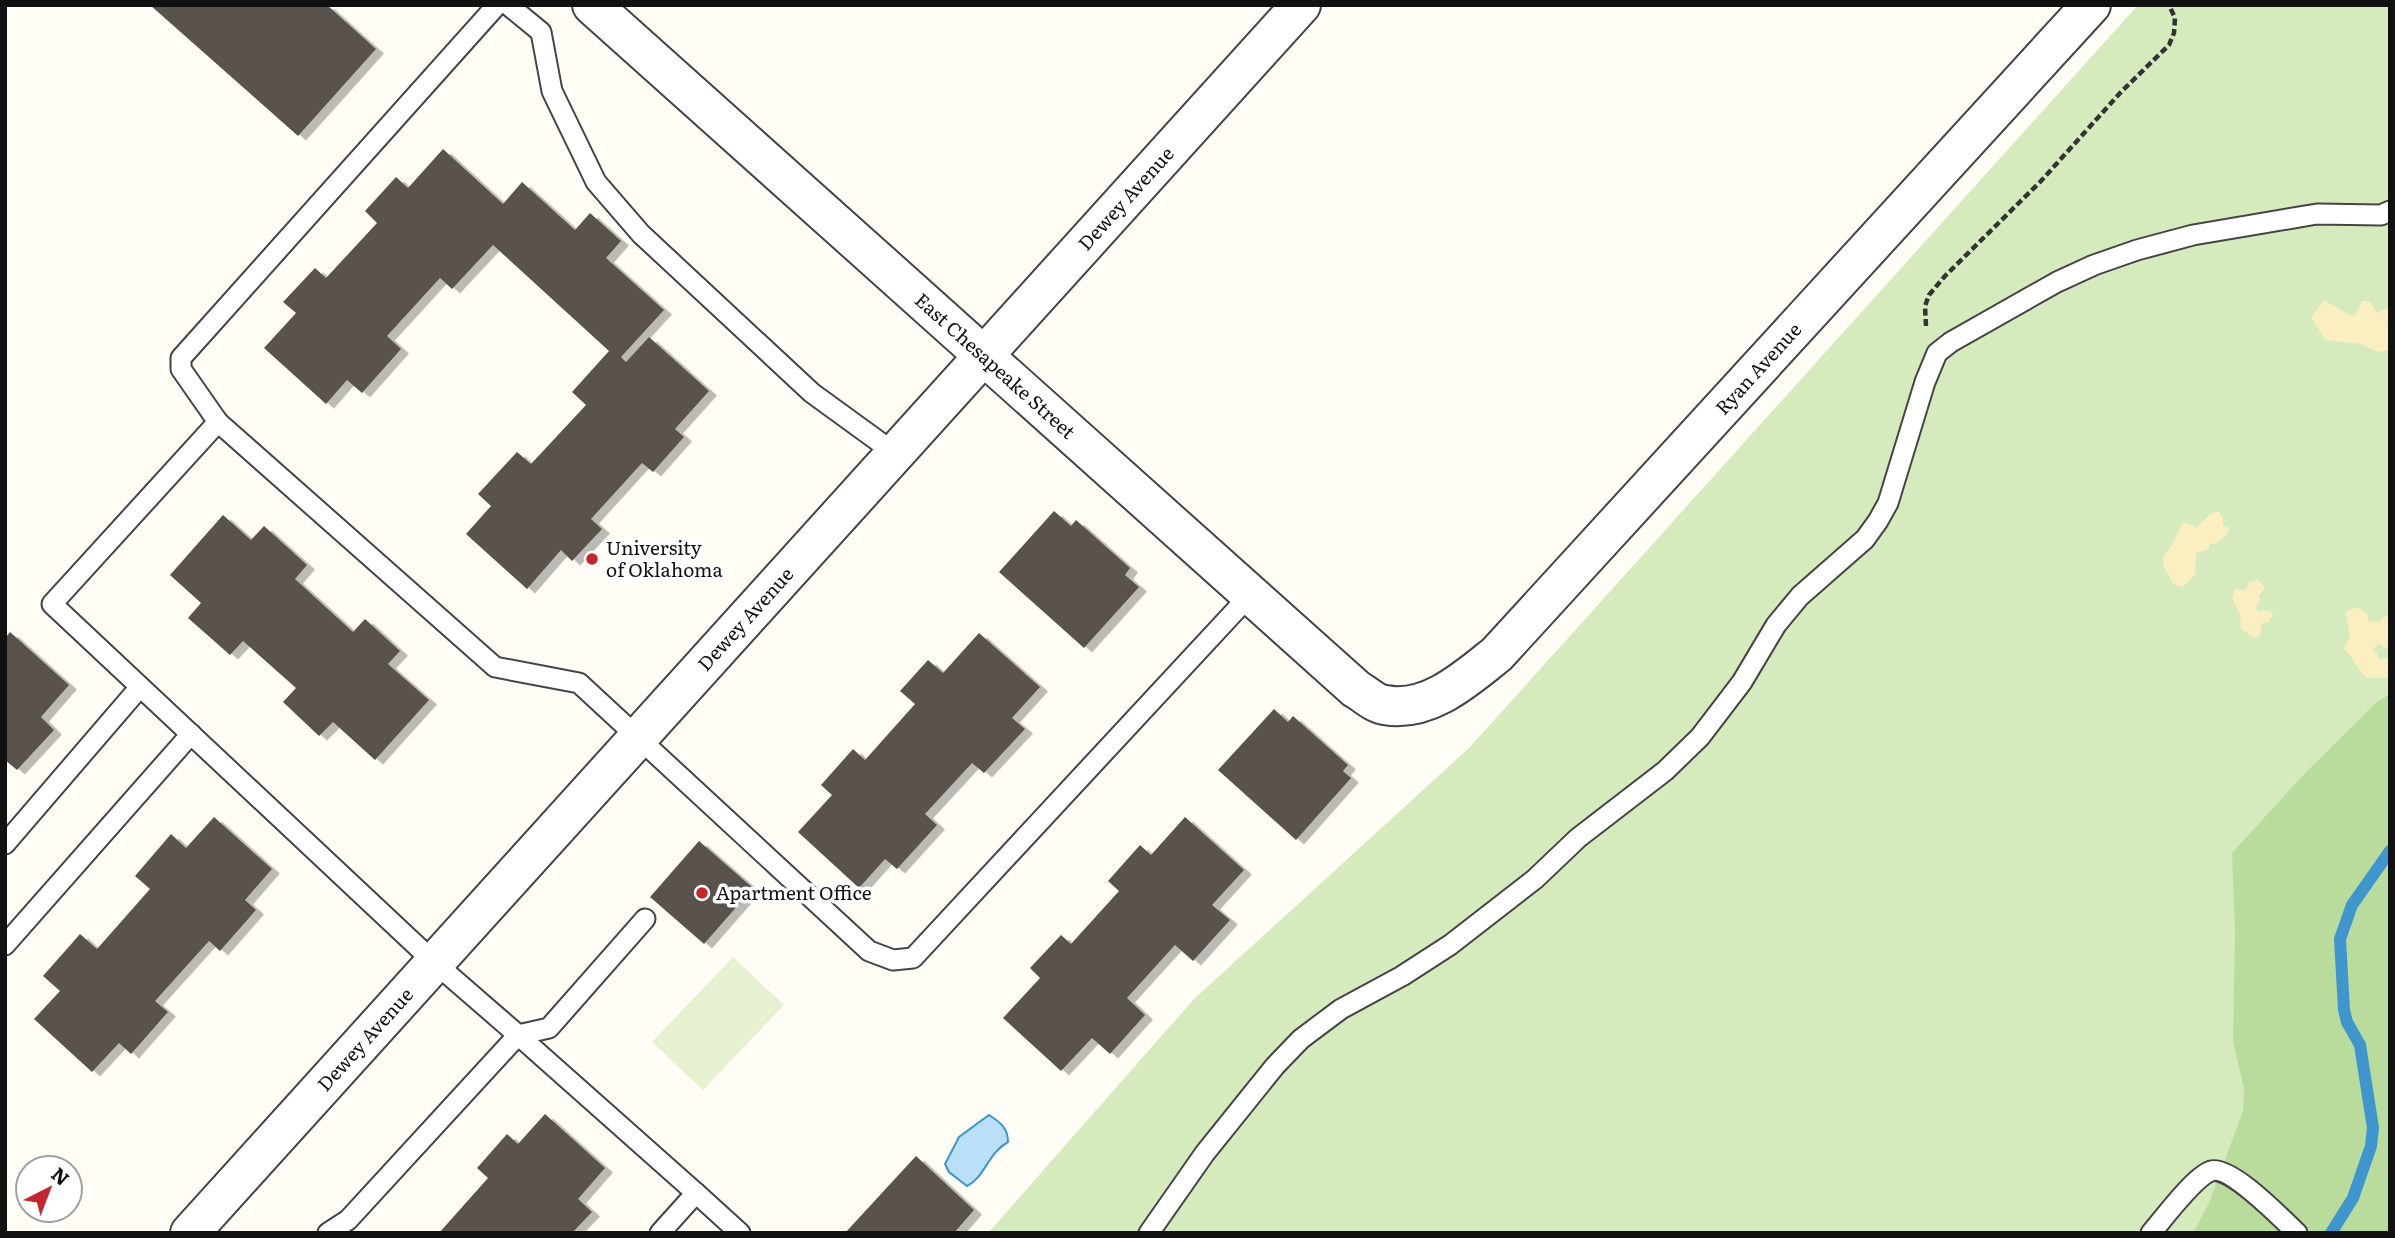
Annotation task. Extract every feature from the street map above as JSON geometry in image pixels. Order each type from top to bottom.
[{"type":"street","name":"East Chesapeake Street","points":[[592,5],[1356,689],[1383,705],[1407,706]]},
{"type":"street","name":"Dewey Avenue","points":[[190,1233],[1301,5]]},
{"type":"street","name":"Ryan Avenue","points":[[1407,706],[1431,700],[1466,679],[1497,654],[2091,5]]},
{"type":"lane","points":[[497,5],[180,358],[181,369],[218,422],[495,667],[579,683],[869,951],[893,960],[913,958],[1250,595]]},
{"type":"lane","points":[[518,8],[541,32],[552,91],[596,182],[641,234],[812,393],[896,454]]},
{"type":"lane","points":[[1149,1233],[1205,1153],[1275,1066],[1301,1039],[1341,1009],[1402,976],[1461,937],[1535,879],[1578,838],[1665,771],[1700,737],[1742,682],[1776,625],[1800,596],[1865,539],[1878,521],[1888,503],[1925,382],[1937,353],[2057,282],[2137,250],[2193,235],[2317,214],[2387,214]]},
{"type":"lane","points":[[218,422],[51,604],[435,963],[740,1233]]},
{"type":"lane","points":[[5,844],[140,687]]},
{"type":"lane","points":[[5,945],[191,734]]},
{"type":"lane","points":[[328,1233],[348,1220],[518,1035],[549,1028],[645,919]]},
{"type":"lane","points":[[2151,1233],[2179,1199],[2213,1170],[2224,1172],[2237,1180],[2297,1233]]},
{"type":"lane","points":[[660,1233],[696,1193]]},
{"type":"path","points":[[1937,353],[1925,321],[1925,306],[1929,295],[2169,45],[2174,33],[2175,18],[2169,5]]},
{"type":"green space","points":[[2138,5],[2390,5],[2390,1233],[988,1233],[1194,999],[1469,748]]},
{"type":"green space","points":[[2390,694],[2390,1233],[2193,1233],[2209,1203],[2243,1111],[2244,1088],[2233,1042],[2235,932],[2232,853],[2306,772],[2377,702]]},
{"type":"green space","points":[[733,957],[784,1005],[703,1090],[652,1042]]},
{"type":"sand","points":[[2324,300],[2352,316],[2362,301],[2370,301],[2377,313],[2390,307],[2390,319],[2387,322],[2390,328],[2390,350],[2377,352],[2361,344],[2326,340],[2311,318]]},
{"type":"sand","points":[[2218,511],[2223,517],[2223,526],[2229,528],[2228,533],[2216,544],[2210,543],[2209,549],[2196,553],[2195,575],[2183,587],[2173,584],[2163,565],[2163,557],[2171,547],[2182,523],[2196,528],[2210,514]]},
{"type":"sand","points":[[2258,579],[2265,588],[2259,596],[2256,608],[2259,611],[2271,611],[2273,617],[2262,624],[2260,636],[2254,638],[2241,629],[2240,614],[2232,598],[2236,588],[2243,591],[2249,582]]},
{"type":"sand","points":[[2358,607],[2368,615],[2368,621],[2379,622],[2386,615],[2390,615],[2390,645],[2385,649],[2379,643],[2372,650],[2378,653],[2380,659],[2390,658],[2388,678],[2367,678],[2344,649],[2350,635],[2347,611]]},
{"type":"water","points":[[989,1115],[1003,1126],[1008,1142],[967,1186],[949,1172],[945,1164],[959,1137]]},
{"type":"building","points":[[150,5],[327,5],[376,49],[298,136]]},
{"type":"building","points":[[443,149],[503,204],[522,182],[575,230],[590,213],[621,241],[606,258],[664,310],[621,357],[626,362],[649,337],[709,391],[675,429],[684,437],[653,472],[642,463],[591,519],[602,529],[572,561],[561,550],[527,589],[466,534],[491,506],[478,494],[517,452],[531,464],[586,405],[572,392],[609,351],[493,245],[452,289],[440,278],[387,336],[401,349],[362,393],[347,380],[326,404],[264,348],[296,313],[283,302],[315,268],[326,278],[377,223],[365,211],[396,177],[408,188]]},
{"type":"building","points":[[1054,511],[1071,526],[1076,520],[1130,568],[1125,575],[1139,587],[1084,648],[999,572]]},
{"type":"building","points":[[223,515],[251,540],[264,526],[307,565],[295,579],[353,632],[365,619],[400,651],[388,664],[429,700],[375,760],[333,722],[319,736],[283,702],[296,688],[243,641],[230,655],[188,618],[201,603],[170,575]]},
{"type":"building","points":[[10,632],[69,685],[41,717],[54,730],[17,770],[5,760],[5,638]]},
{"type":"building","points":[[979,633],[1040,687],[1012,718],[1025,729],[984,773],[972,763],[925,814],[937,825],[897,869],[885,859],[859,888],[798,832],[832,795],[821,785],[853,749],[865,760],[915,704],[900,691],[928,660],[943,673]]},
{"type":"building","points":[[1274,709],[1288,722],[1293,716],[1348,765],[1343,771],[1351,778],[1296,840],[1218,770]]},
{"type":"building","points":[[214,817],[272,869],[245,900],[256,910],[220,951],[209,941],[155,1001],[168,1012],[131,1054],[119,1043],[92,1072],[34,1019],[60,991],[43,976],[80,934],[97,949],[150,889],[135,876],[171,834],[186,848]]},
{"type":"building","points":[[1185,817],[1244,870],[1212,905],[1230,920],[1193,961],[1175,945],[1127,998],[1145,1015],[1110,1054],[1092,1038],[1061,1071],[1003,1018],[1040,978],[1030,968],[1061,935],[1071,944],[1119,891],[1108,881],[1140,845],[1151,855]]},
{"type":"building","name":"Apartment Office","points":[[699,841],[753,888],[704,944],[650,897]]},
{"type":"building","points":[[545,1114],[605,1168],[578,1199],[592,1212],[572,1233],[439,1233],[488,1178],[477,1168],[507,1134],[518,1144]]},
{"type":"building","points":[[916,1156],[974,1210],[954,1233],[845,1233]]},
{"type":"waterway","points":[[2331,1233],[2353,1198],[2371,1146],[2373,1128],[2360,1045],[2347,1022],[2344,1010],[2340,939],[2352,905],[2390,851]]},
{"type":"place","name":"University of Oklahoma","points":[[592,559]]},
{"type":"place","name":"Apartment Office","points":[[702,893]]}]
